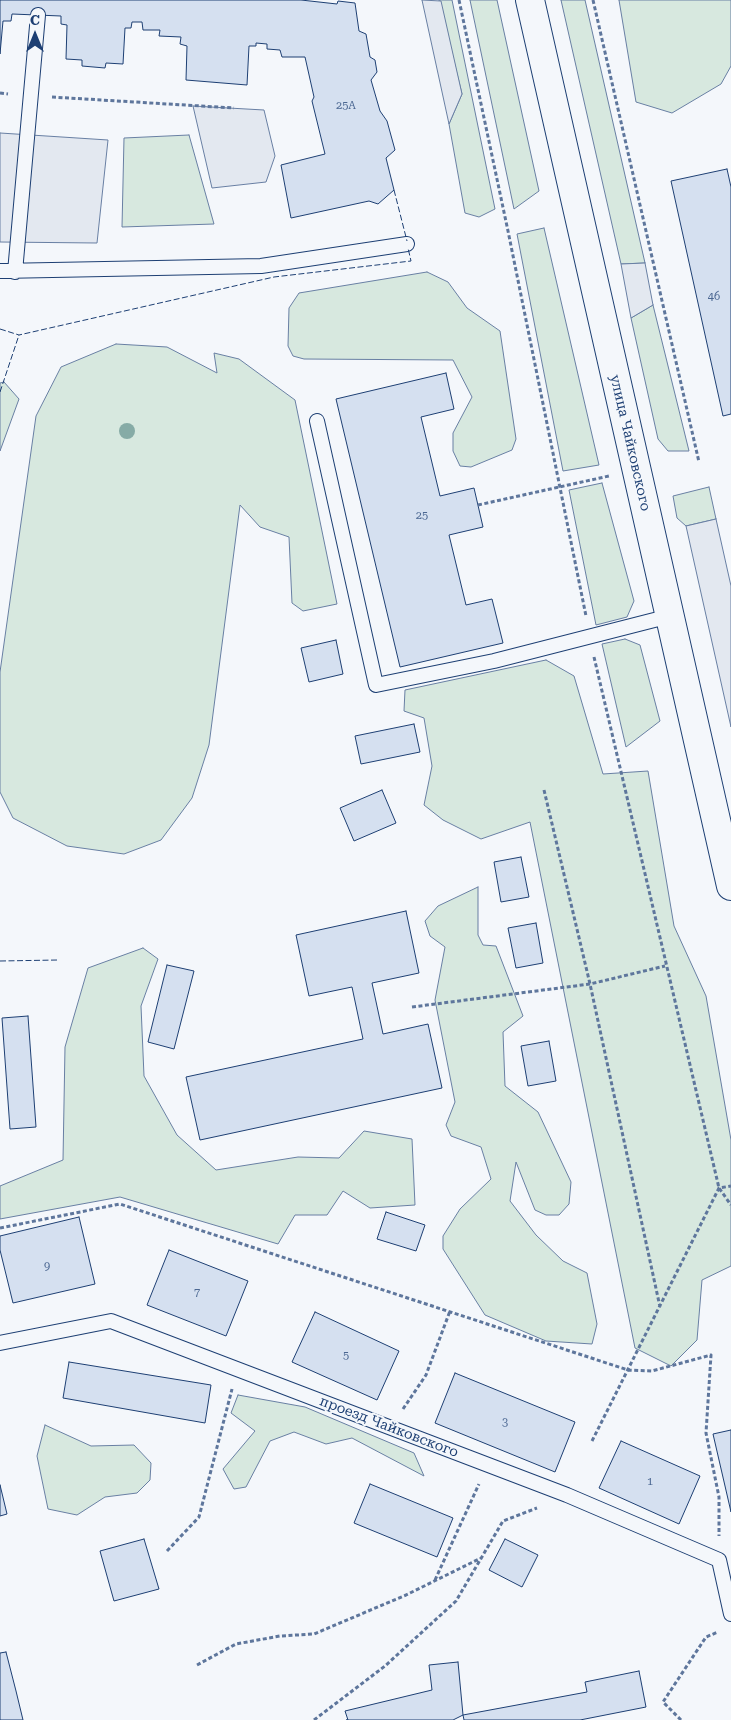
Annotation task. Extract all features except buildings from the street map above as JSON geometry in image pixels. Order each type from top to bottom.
[{"type":"main road","name":"улица Чайковского","points":[[530,0],[635,470],[731,886]]},
{"type":"lane","points":[[15,272],[38,15]]},
{"type":"lane","points":[[0,271],[261,266],[407,244]]},
{"type":"lane","points":[[317,421],[376,685],[590,638],[670,616]]},
{"type":"lane","name":"проезд Чайковского","points":[[0,1343],[111,1321],[568,1495],[719,1560]]},
{"type":"lane","points":[[719,1560],[731,1614]]},
{"type":"path","points":[[459,0],[590,638],[665,966],[719,1188],[731,1205]]},
{"type":"path","points":[[593,0],[699,462]]},
{"type":"path","points":[[0,93],[234,108]]},
{"type":"path","points":[[478,505],[635,470]]},
{"type":"path","points":[[544,790],[590,984],[660,1307]]},
{"type":"path","points":[[412,1007],[590,984],[665,966]]},
{"type":"path","points":[[719,1188],[731,1186]]},
{"type":"path","points":[[592,1441],[719,1188]]},
{"type":"path","points":[[0,1228],[120,1204],[628,1370],[652,1371],[711,1355],[706,1433],[719,1497],[719,1560]]},
{"type":"path","points":[[364,1418],[399,1416],[426,1375],[450,1311]]},
{"type":"path","points":[[167,1551],[199,1517],[237,1369]]},
{"type":"path","points":[[434,1581],[487,1465]]},
{"type":"path","points":[[314,1720],[385,1666],[456,1601],[503,1521],[568,1495]]},
{"type":"path","points":[[197,1665],[236,1644],[280,1636],[314,1634],[481,1558]]},
{"type":"path","points":[[681,1720],[662,1702],[706,1638],[723,1629]]},
{"type":"shaded area","points":[[422,0],[441,1],[462,94],[449,124]]},
{"type":"shaded area","points":[[439,0],[452,0],[495,209],[479,217],[465,213],[449,124],[462,94]]},
{"type":"shaded area","points":[[470,0],[497,0],[539,191],[514,209]]},
{"type":"shaded area","points":[[561,0],[585,0],[645,263],[621,264]]},
{"type":"shaded area","points":[[619,0],[731,0],[731,66],[721,84],[672,113],[636,102]]},
{"type":"shaded area","points":[[193,106],[264,110],[275,156],[266,182],[212,188]]},
{"type":"shaded area","points":[[0,133],[108,140],[97,243],[0,242]]},
{"type":"shaded area","points":[[189,135],[214,224],[122,227],[124,138]]},
{"type":"shaded area","points":[[544,228],[599,465],[563,471],[517,234]]},
{"type":"shaded area","points":[[645,263],[653,305],[631,318],[621,264]]},
{"type":"shaded area","points":[[427,272],[448,282],[467,308],[500,331],[516,439],[512,450],[471,467],[460,466],[453,451],[453,433],[472,397],[453,360],[304,359],[293,356],[288,346],[289,308],[299,293]]},
{"type":"shaded area","points":[[653,305],[689,451],[668,451],[658,439],[631,318]]},
{"type":"shaded area","points":[[116,344],[167,347],[217,373],[214,353],[239,359],[295,400],[337,604],[303,611],[292,603],[289,537],[260,527],[240,505],[209,745],[192,798],[161,840],[124,854],[67,846],[13,818],[0,792],[0,672],[36,416],[61,367]]},
{"type":"shaded area","points":[[4,382],[19,399],[0,451],[0,383]]},
{"type":"shaded area","points":[[602,483],[634,601],[627,617],[596,625],[569,490]]},
{"type":"shaded area","points":[[709,487],[716,519],[686,526],[677,518],[673,496]]},
{"type":"shaded area","points":[[716,519],[731,586],[731,727],[686,526]]},
{"type":"shaded area","points":[[625,639],[640,645],[660,721],[626,747],[602,644]]},
{"type":"shaded area","points":[[546,660],[574,676],[603,774],[648,771],[674,926],[706,996],[731,1140],[731,1266],[702,1280],[697,1340],[671,1366],[635,1348],[530,822],[481,839],[443,820],[424,805],[432,766],[424,718],[404,711],[405,690]]},
{"type":"shaded area","points":[[478,887],[478,935],[483,945],[496,946],[523,1016],[503,1032],[505,1086],[538,1112],[571,1182],[569,1204],[559,1215],[546,1215],[535,1210],[516,1162],[510,1201],[536,1235],[563,1261],[587,1273],[597,1324],[592,1344],[546,1341],[485,1315],[443,1249],[443,1236],[460,1209],[491,1179],[481,1147],[451,1136],[446,1125],[455,1102],[435,1000],[445,947],[430,936],[425,921],[438,906]]},
{"type":"shaded area","points":[[143,948],[158,959],[141,1006],[144,1076],[177,1135],[216,1170],[298,1157],[339,1158],[364,1131],[412,1139],[415,1205],[370,1208],[343,1191],[327,1215],[295,1215],[278,1244],[120,1197],[0,1219],[0,1186],[63,1160],[65,1047],[88,968]]},
{"type":"shaded area","points":[[238,1395],[305,1407],[414,1453],[424,1476],[352,1438],[326,1444],[294,1432],[270,1441],[246,1487],[234,1489],[223,1469],[255,1431],[231,1413]]},
{"type":"shaded area","points":[[45,1425],[91,1446],[134,1445],[151,1463],[150,1480],[137,1493],[105,1497],[77,1515],[48,1509],[37,1456]]},
{"type":"fence","points":[[394,190],[407,241]]},
{"type":"fence","points":[[0,329],[19,335],[274,277],[411,261],[408,248]]},
{"type":"fence","points":[[0,392],[19,335]]},
{"type":"fence","points":[[0,961],[58,960]]}]
